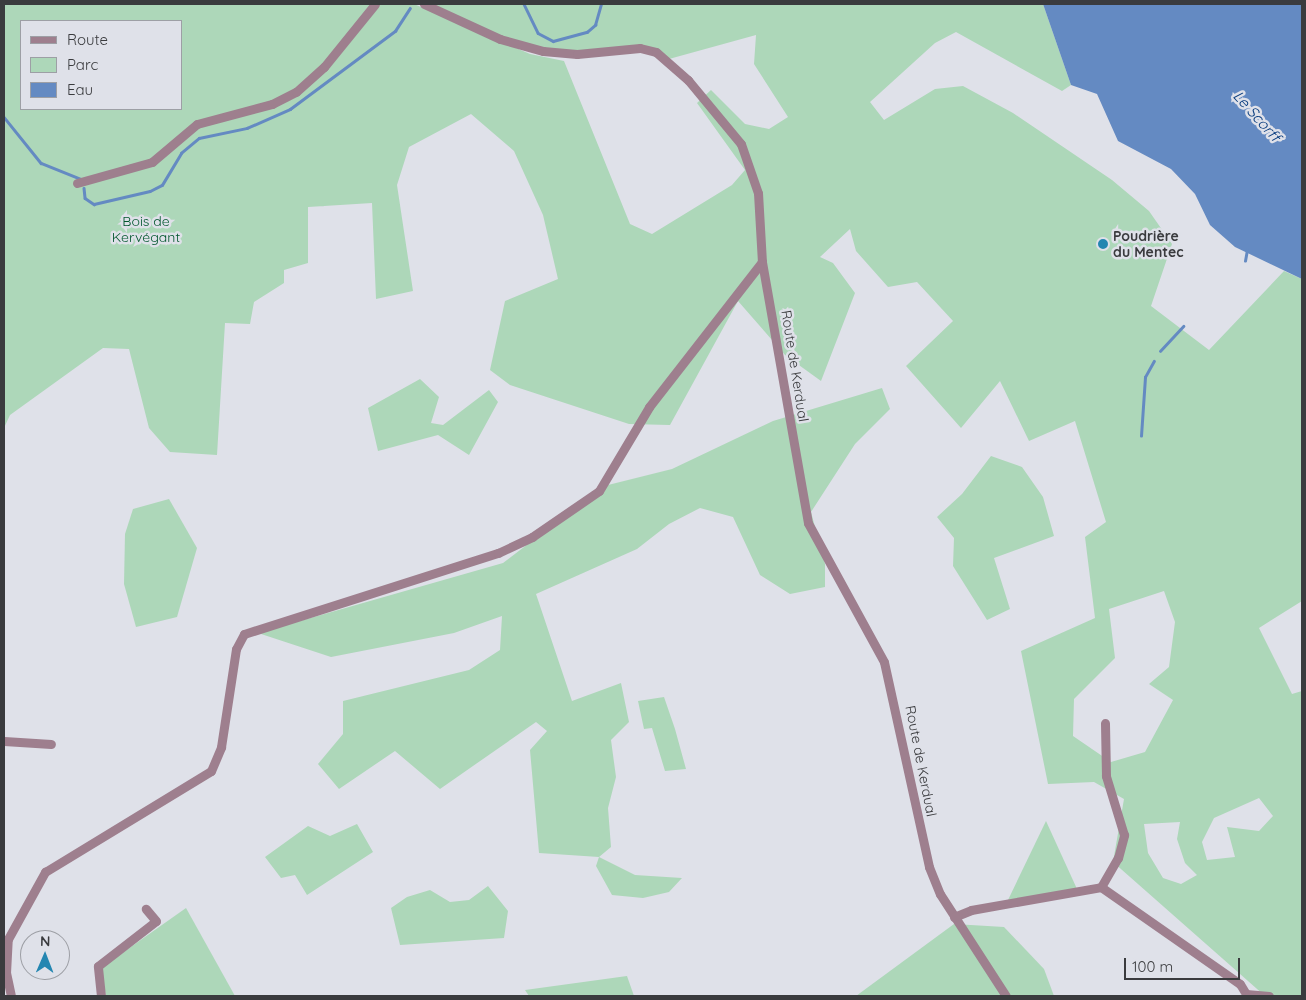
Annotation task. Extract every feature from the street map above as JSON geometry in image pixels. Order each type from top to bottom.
[{"type":"street","points":[[77,183],[111,177],[152,162],[197,124],[272,104],[296,92],[324,68],[375,4]]},
{"type":"street","name":"Route de Kerdual","points":[[424,4],[438,13],[543,51],[576,54],[640,48],[669,59],[741,144],[749,162],[762,221],[762,262],[808,523],[884,662],[929,867],[954,917],[1006,996]]},
{"type":"street","points":[[11,996],[6,972],[8,939],[45,872],[210,770],[221,747],[236,649],[244,634],[506,550],[598,491],[649,407],[762,262]]},
{"type":"street","points":[[1101,887],[1118,858],[1124,835],[1106,776],[1104,723]]},
{"type":"street","points":[[4,741],[51,744]]},
{"type":"street","points":[[954,917],[971,910],[1101,887],[1240,984],[1247,995],[1269,996]]},
{"type":"street","points":[[101,996],[98,966],[156,922],[146,909]]},
{"type":"green space","name":"Bois de Kervégant","points":[[4,4],[414,4],[530,54],[564,61],[630,224],[652,234],[732,185],[745,170],[697,103],[711,90],[745,124],[769,129],[788,117],[754,64],[756,35],[669,59],[656,52],[591,53],[525,46],[424,4],[1043,4],[1071,85],[1062,91],[956,32],[935,43],[870,102],[884,120],[935,89],[963,86],[1013,113],[1112,180],[1149,211],[1172,244],[1151,306],[1209,350],[1284,271],[1302,279],[1302,601],[1259,628],[1292,694],[1302,691],[1302,996],[1265,996],[1113,862],[1124,799],[1094,782],[1048,784],[1021,651],[1095,618],[1085,537],[1106,522],[1075,421],[1029,441],[1000,381],[961,428],[906,366],[953,321],[917,282],[888,287],[856,251],[850,229],[820,257],[833,263],[855,293],[821,381],[785,355],[738,301],[670,425],[629,424],[510,385],[490,370],[505,301],[558,279],[543,215],[514,151],[471,114],[409,147],[397,185],[413,291],[376,299],[372,203],[308,207],[308,263],[284,270],[284,283],[254,302],[250,324],[225,323],[217,455],[170,452],[149,428],[129,349],[103,348],[10,415],[4,428]],"holes":[[[1164,591],[1175,622],[1169,667],[1149,684],[1173,700],[1145,752],[1111,762],[1073,736],[1074,699],[1115,658],[1109,609]],[[1259,798],[1273,816],[1259,831],[1227,827],[1235,857],[1207,860],[1202,842],[1214,818]],[[1180,822],[1177,839],[1185,863],[1197,875],[1181,884],[1163,878],[1148,853],[1144,824]]]},
{"type":"green space","points":[[420,379],[439,397],[431,423],[443,425],[489,390],[498,402],[469,455],[438,435],[378,451],[368,408]]},
{"type":"green space","points":[[882,388],[890,409],[855,444],[811,512],[825,564],[825,587],[790,594],[760,575],[733,517],[700,508],[669,524],[637,549],[536,594],[572,701],[621,683],[629,722],[611,740],[616,777],[608,808],[611,847],[599,857],[539,853],[530,750],[547,731],[536,722],[440,789],[395,751],[339,789],[318,764],[343,734],[343,701],[469,670],[500,650],[502,616],[454,633],[331,657],[258,633],[503,563],[604,486],[672,469],[773,421]]},
{"type":"green space","points":[[991,456],[1022,467],[1043,497],[1054,536],[994,558],[1010,609],[987,620],[953,566],[954,538],[937,517],[962,494]]},
{"type":"green space","points":[[169,499],[197,548],[177,617],[136,627],[124,584],[125,534],[133,509]]},
{"type":"green space","points":[[664,697],[686,769],[665,771],[652,728],[644,729],[638,701]]},
{"type":"green space","points":[[1046,821],[1077,889],[1008,900]]},
{"type":"green space","points":[[357,824],[373,852],[307,895],[295,875],[281,878],[265,857],[308,826],[330,836]]},
{"type":"green space","points":[[599,857],[635,875],[682,878],[669,892],[643,898],[612,895],[596,866]]},
{"type":"green space","points":[[488,886],[508,911],[504,938],[400,945],[391,908],[407,897],[430,890],[450,902],[469,900]]},
{"type":"green space","points":[[186,908],[235,996],[106,996],[101,968]]},
{"type":"green space","points":[[954,924],[1004,927],[1044,969],[1054,996],[856,996]]},
{"type":"green space","points":[[627,976],[634,996],[529,996],[525,990]]},
{"type":"water","name":"Le Scorff","points":[[1043,4],[1302,4],[1302,279],[1235,247],[1210,225],[1195,194],[1171,169],[1118,141],[1097,94],[1071,85]]},
{"type":"waterway","points":[[524,4],[538,33],[553,41],[587,32],[595,25],[601,4]]},
{"type":"waterway","points":[[84,188],[85,198],[94,204],[150,191],[162,185],[181,153],[199,138],[247,128],[290,109],[395,31],[410,8]]},
{"type":"waterway","points":[[4,117],[41,163],[81,179]]},
{"type":"waterway","points":[[1245,261],[1247,250]]},
{"type":"waterway","points":[[1160,351],[1183,326]]},
{"type":"waterway","points":[[1141,436],[1145,377],[1154,361]]},
{"type":"place","name":"Poudrière du Mentec","points":[[1103,244]]}]
